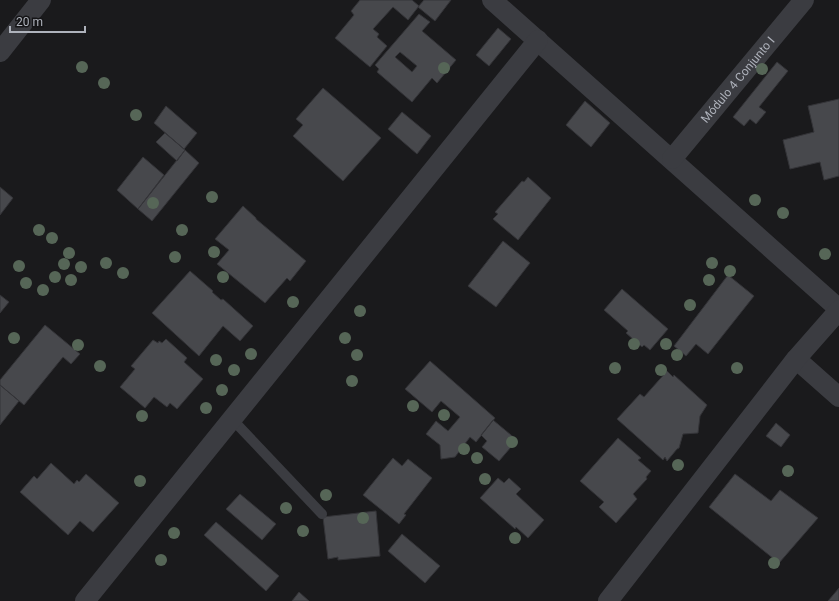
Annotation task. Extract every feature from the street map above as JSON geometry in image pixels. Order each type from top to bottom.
[{"type":"street","points":[[0,52],[41,0]]},
{"type":"street","points":[[492,0],[672,159],[839,310],[796,359],[608,601]]},
{"type":"street","name":"Módulo 4 Conjunto I","points":[[672,159],[804,0]]},
{"type":"street","points":[[85,601],[538,40]]},
{"type":"street","points":[[796,359],[839,397]]},
{"type":"lane","points":[[232,419],[322,514]]},
{"type":"building","points":[[360,0],[412,0],[419,6],[408,20],[393,7],[373,29],[379,34],[377,37],[387,46],[370,67],[335,38],[354,15],[351,11]]},
{"type":"building","points":[[424,0],[451,0],[435,21],[418,7]]},
{"type":"building","points":[[419,14],[430,22],[422,31],[456,60],[437,83],[432,78],[412,102],[377,72],[379,69],[375,65]],"holes":[[[400,52],[417,66],[412,72],[395,57]]]},
{"type":"building","points":[[498,28],[511,39],[489,66],[476,55]]},
{"type":"building","points":[[777,62],[788,71],[759,107],[766,112],[756,124],[750,119],[744,126],[733,117]]},
{"type":"building","points":[[323,88],[381,138],[343,181],[293,136],[303,125],[296,119]]},
{"type":"building","points":[[839,99],[839,176],[824,180],[820,162],[790,169],[783,140],[814,132],[808,106]]},
{"type":"building","points":[[585,101],[610,123],[591,147],[566,125]]},
{"type":"building","points":[[166,106],[197,133],[184,149],[154,123]]},
{"type":"building","points":[[402,112],[431,136],[417,154],[388,129]]},
{"type":"building","points":[[165,133],[185,150],[177,161],[156,142]]},
{"type":"building","points":[[185,150],[199,163],[152,221],[138,209]]},
{"type":"building","points":[[143,157],[164,175],[138,209],[117,190]]},
{"type":"building","points":[[528,177],[551,198],[518,240],[493,219],[498,214],[495,212],[522,181],[524,182]]},
{"type":"building","points":[[0,187],[13,198],[0,215]]},
{"type":"building","points":[[243,206],[256,219],[306,261],[290,281],[287,278],[265,303],[217,264],[229,250],[215,239]]},
{"type":"building","points":[[503,241],[530,263],[496,307],[468,286]]},
{"type":"building","points":[[190,271],[221,300],[223,299],[253,326],[240,341],[223,326],[199,356],[152,313]]},
{"type":"building","points":[[728,275],[754,296],[708,354],[696,344],[686,356],[674,346]]},
{"type":"building","points":[[622,289],[668,329],[650,350],[644,345],[642,347],[626,333],[628,331],[604,310]]},
{"type":"building","points":[[0,295],[9,302],[0,313]]},
{"type":"building","points":[[45,325],[80,354],[71,364],[63,357],[24,405],[0,385],[0,380]]},
{"type":"building","points":[[166,339],[187,358],[184,362],[203,379],[177,409],[170,403],[167,407],[154,397],[145,408],[120,387],[135,369],[131,366],[153,340],[158,343],[159,341],[162,343]]},
{"type":"building","points":[[430,361],[495,418],[476,442],[470,437],[455,457],[441,459],[440,445],[426,434],[436,421],[448,431],[460,417],[441,401],[432,412],[405,389]]},
{"type":"building","points":[[667,371],[673,377],[674,375],[707,405],[700,416],[698,433],[683,434],[679,448],[667,461],[665,457],[663,460],[617,419],[640,394],[644,397]]},
{"type":"building","points":[[0,385],[19,401],[0,425]]},
{"type":"building","points":[[493,420],[517,440],[499,461],[482,447],[487,441],[481,435]]},
{"type":"building","points":[[776,423],[790,435],[781,447],[766,436]]},
{"type":"building","points":[[618,438],[641,458],[638,460],[651,471],[646,477],[647,479],[633,494],[637,499],[616,523],[599,507],[604,502],[580,481]]},
{"type":"building","points":[[393,458],[402,466],[408,459],[432,478],[404,514],[406,515],[399,524],[363,495]]},
{"type":"building","points":[[51,463],[74,484],[77,480],[79,482],[86,474],[119,503],[93,532],[80,521],[68,535],[20,492],[34,476],[37,479]]},
{"type":"building","points":[[735,474],[771,501],[780,490],[818,518],[779,563],[709,507]]},
{"type":"building","points":[[498,478],[504,483],[509,478],[521,489],[516,494],[544,520],[528,538],[516,527],[515,529],[480,498]]},
{"type":"building","points":[[240,494],[276,524],[262,540],[226,509]]},
{"type":"building","points":[[376,511],[380,556],[338,560],[338,557],[328,559],[323,517]]},
{"type":"building","points":[[216,522],[279,576],[266,591],[204,535]]},
{"type":"building","points":[[402,534],[440,566],[425,583],[388,551]]},
{"type":"building","points":[[839,588],[839,601],[828,601]]},
{"type":"building","points":[[299,592],[309,601],[292,601]]}]
